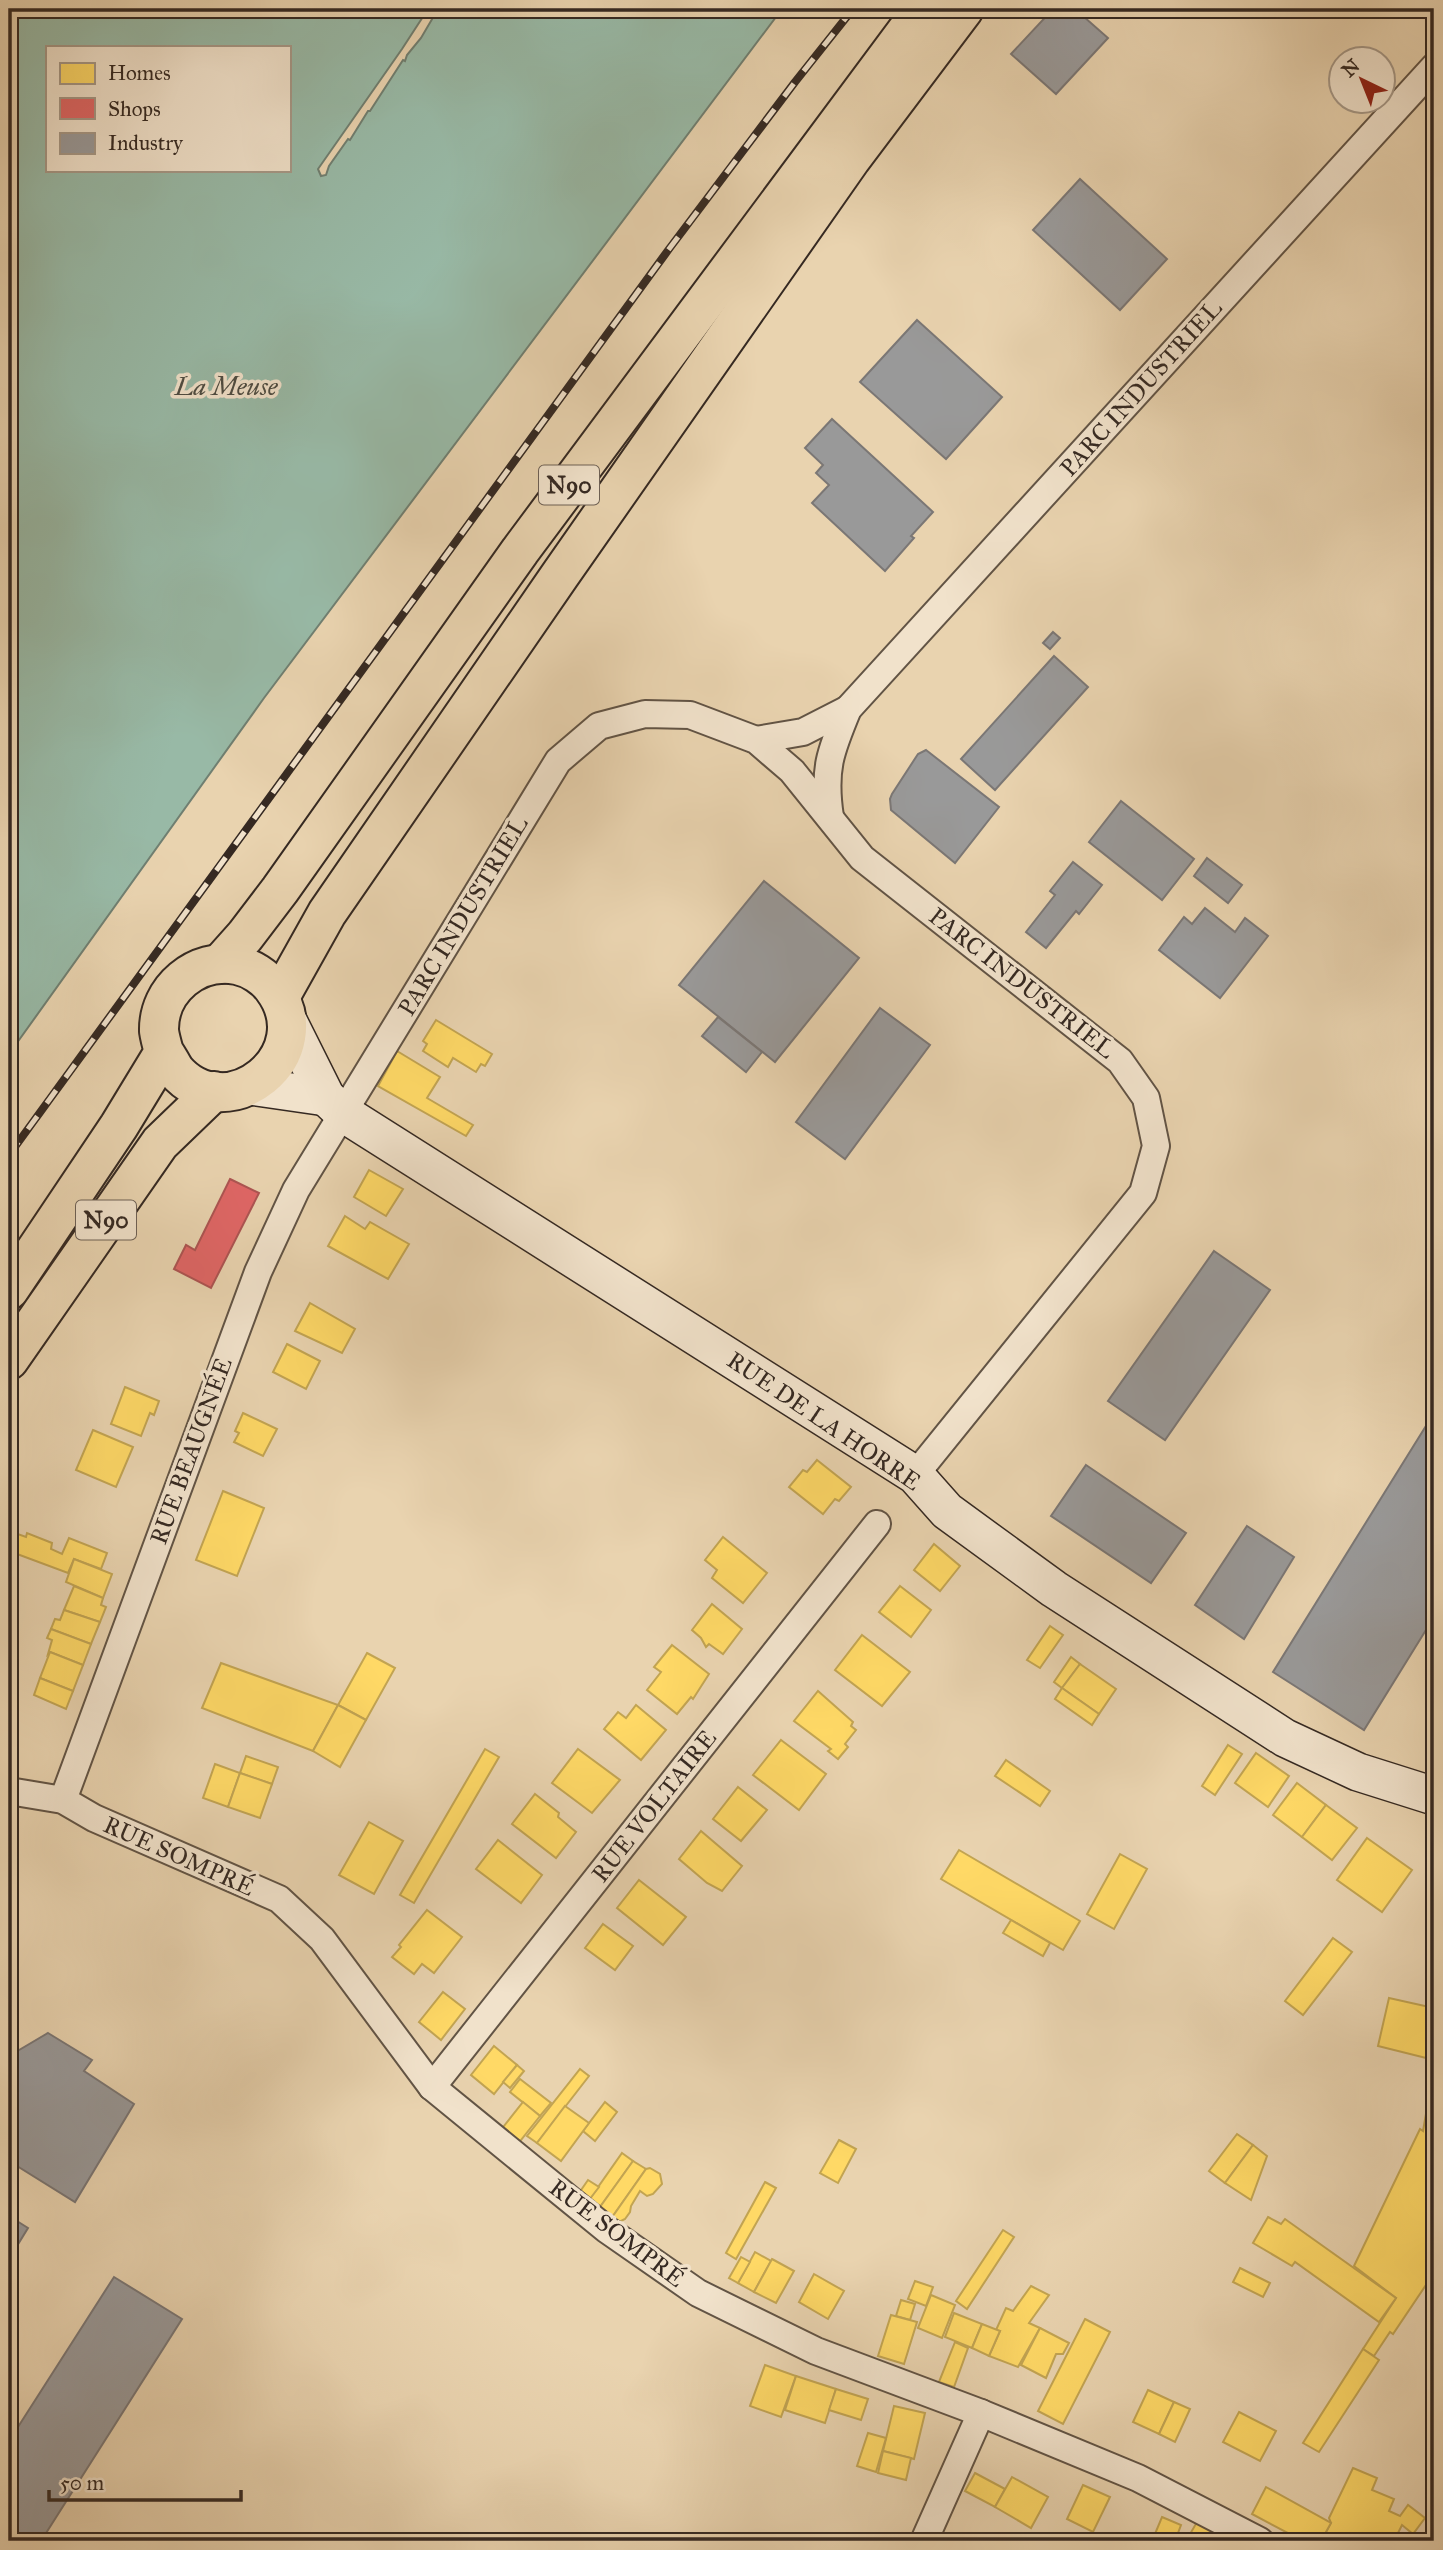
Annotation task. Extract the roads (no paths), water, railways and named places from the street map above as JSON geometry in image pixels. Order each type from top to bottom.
[{"type":"highway","name":"N90","points":[[220,964],[273,900],[520,551],[923,9]]},
{"type":"highway","name":"N90","points":[[283,1008],[327,913],[851,159],[964,9]]},
{"type":"highway","points":[[220,964],[238,965],[255,972],[269,982],[283,1008],[286,1042],[276,1063],[265,1076],[232,1088],[193,1084],[176,1070],[164,1052],[159,1032],[161,1012],[169,993],[183,978],[200,968],[220,964]]},
{"type":"highway","name":"N90","points":[[9,1290],[119,1126],[164,1052]]},
{"type":"highway","name":"N90","points":[[9,1360],[160,1143],[232,1088]]},
{"type":"street","name":"PARC INDUSTRIEL","points":[[756,740],[803,732],[848,709],[1434,67]]},
{"type":"street","name":"PARC INDUSTRIEL","points":[[831,819],[825,787],[830,754],[848,709]]},
{"type":"street","name":"PARC INDUSTRIEL","points":[[335,1105],[558,761],[598,726],[645,715],[690,715],[756,740],[792,771],[862,858],[1120,1060],[1146,1098],[1156,1146],[1143,1193],[915,1475]]},
{"type":"street","points":[[283,1008],[335,1105]]},
{"type":"street","points":[[232,1088],[335,1105]]},
{"type":"street","name":"RUE DE LA HORRE","points":[[335,1105],[915,1475],[947,1510],[1055,1589],[1284,1738],[1358,1772],[1434,1796]]},
{"type":"street","name":"RUE BEAUGNÉE","points":[[63,1800],[258,1272],[335,1105]]},
{"type":"street","name":"RUE VOLTAIRE","points":[[432,2087],[877,1524]]},
{"type":"street","points":[[9,1791],[63,1800]]},
{"type":"street","name":"RUE SOMPRÉ","points":[[63,1800],[94,1818],[279,1899],[322,1939],[432,2087],[606,2229],[698,2293],[816,2351],[982,2414],[1138,2478],[1260,2541]]},
{"type":"street","points":[[924,2541],[982,2414]]},
{"type":"water","name":"La Meuse","points":[[9,9],[428,9],[318,169],[321,176],[326,175],[329,166],[421,38],[438,9],[782,9],[264,698],[9,1054]]},
{"type":"railway","points":[[9,1155],[669,249],[853,9]]}]
